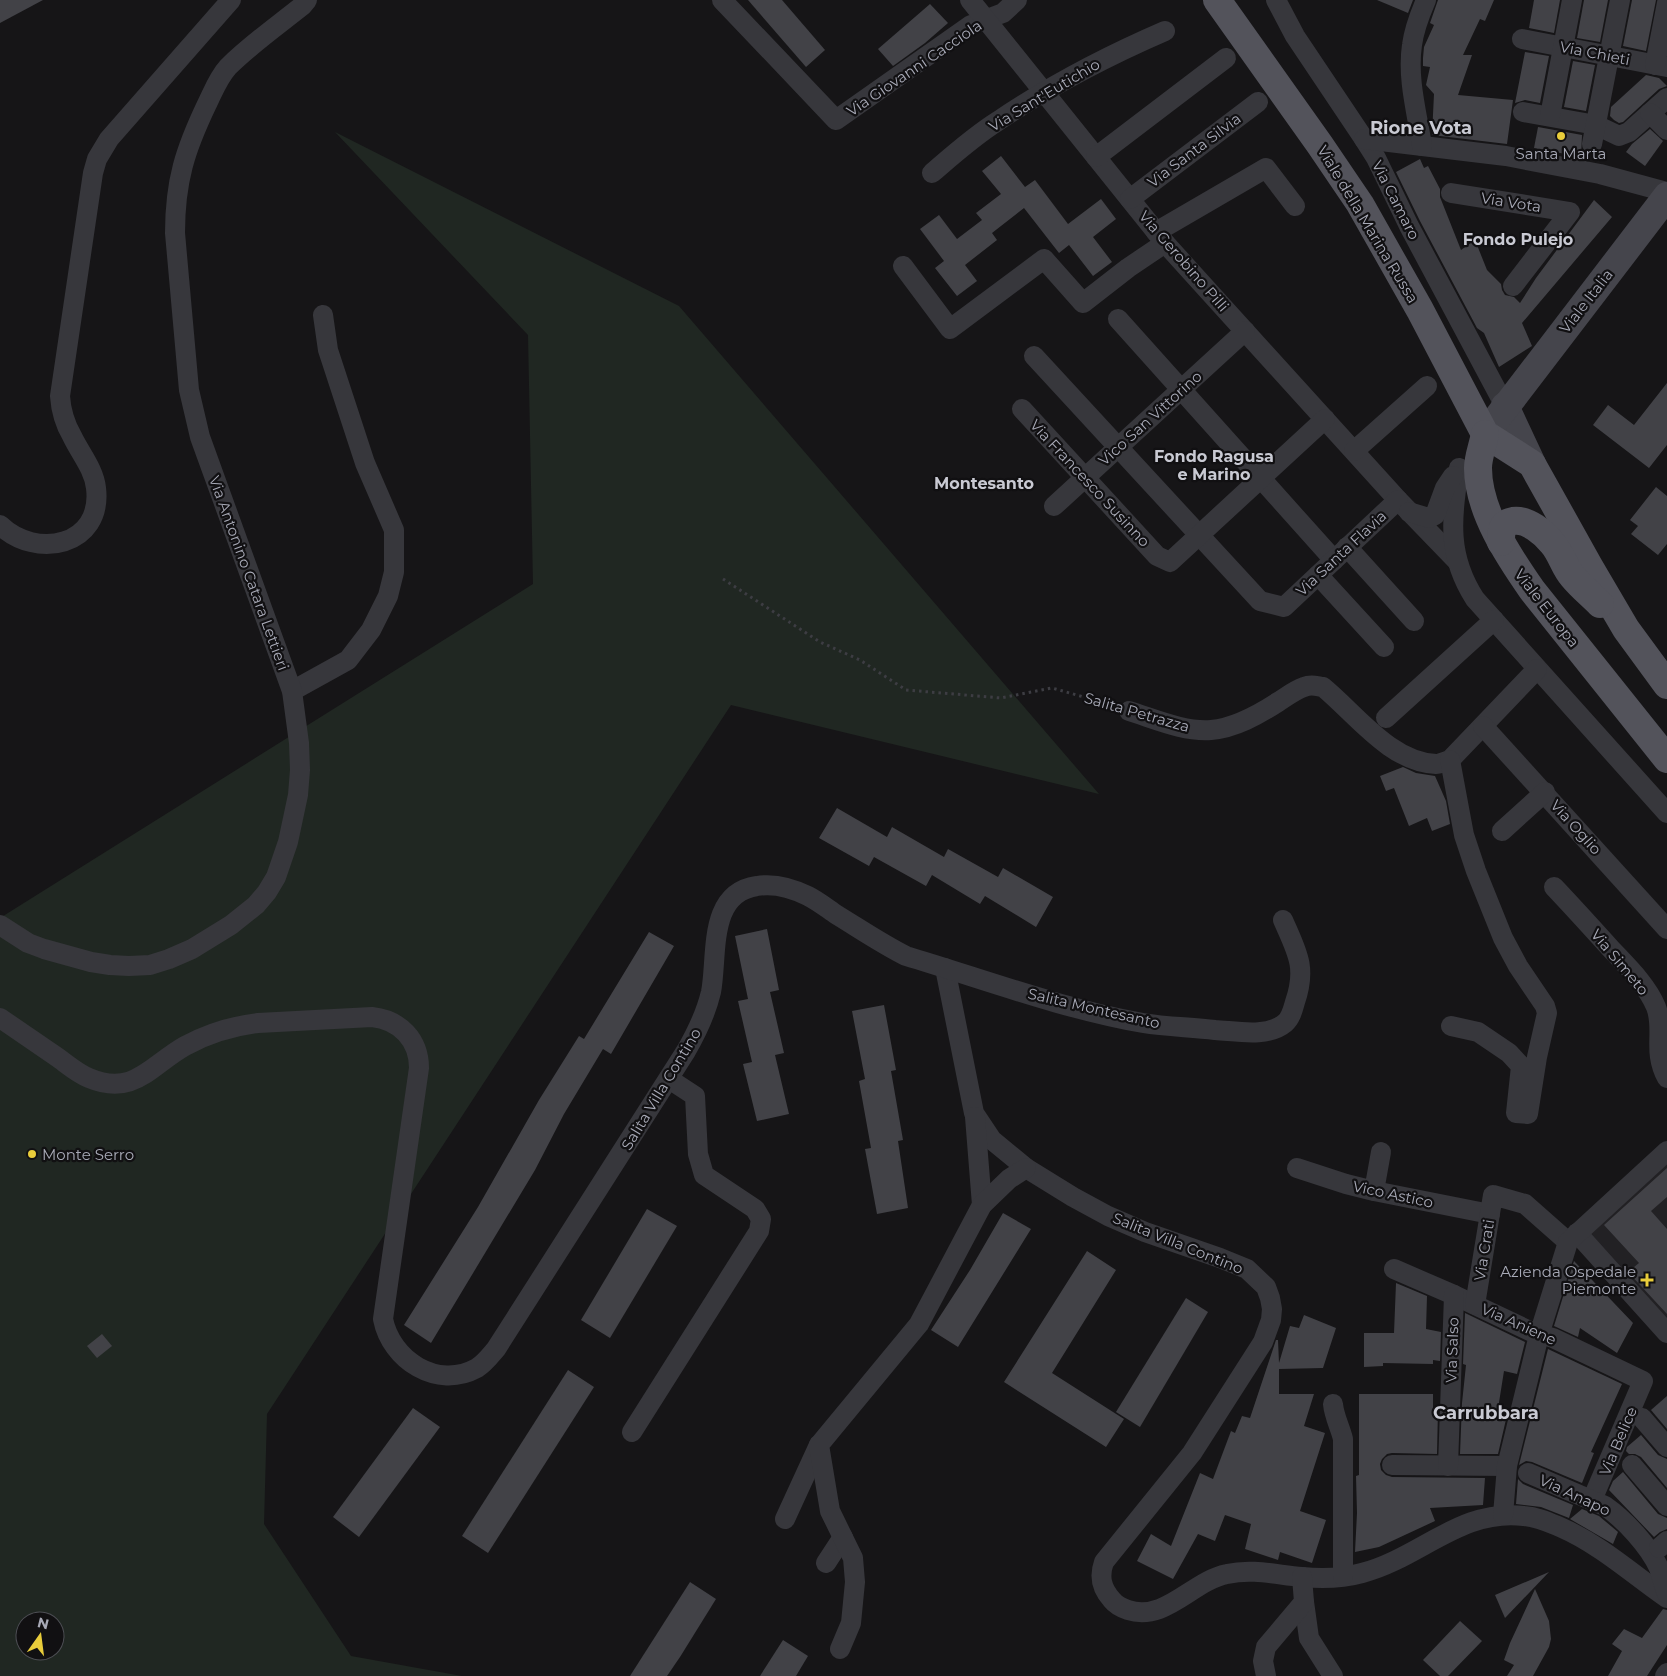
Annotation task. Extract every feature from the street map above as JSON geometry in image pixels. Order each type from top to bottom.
[{"type":"main road","name":"Viale della Marina Russa","points":[[1217,0],[1360,204],[1425,318],[1485,434]]},
{"type":"main road","name":"Viale Italia","points":[[1485,434],[1665,197]]},
{"type":"main road","points":[[1505,406],[1532,464],[1626,629],[1667,685]]},
{"type":"main road","points":[[1485,434],[1532,464]]},
{"type":"main road","name":"Viale Europa","points":[[1485,434],[1478,468],[1482,495],[1501,542],[1512,562],[1532,590],[1667,759]]},
{"type":"main road","points":[[1501,542],[1501,531],[1510,522],[1520,522],[1536,528],[1553,544],[1572,576],[1626,629]]},
{"type":"street","points":[[0,525],[16,537],[29,542],[60,543],[82,532],[94,514],[96,501],[94,480],[87,463],[71,436],[64,418],[60,396],[87,211],[97,158],[109,139],[231,0]]},
{"type":"street","name":"Via Antonino Catara Lettieri","points":[[0,925],[28,943],[91,962],[129,966],[150,965],[170,959],[192,949],[231,925],[256,905],[268,892],[276,877],[288,842],[298,795],[300,770],[300,742],[292,691],[200,437],[193,409],[189,390],[175,232],[175,211],[183,163],[192,137],[220,78],[227,68],[307,0]]},
{"type":"street","name":"Via Giovanni Cacciola","points":[[722,0],[836,120],[971,25],[1003,13],[1017,0]]},
{"type":"street","name":"Via Gerobino Pilli","points":[[970,0],[1161,237],[1404,506],[1457,561]]},
{"type":"street","name":"Via Camaro","points":[[1276,0],[1300,43],[1364,139],[1505,406]]},
{"type":"street","points":[[1422,146],[1412,90],[1410,58],[1415,29],[1426,0]]},
{"type":"street","points":[[1550,116],[1572,0]]},
{"type":"street","points":[[1594,134],[1620,0]]},
{"type":"street","points":[[1661,66],[1667,4]]},
{"type":"street","name":"Via Sant'Eutichio","points":[[932,173],[997,121],[1044,92],[1107,58],[1165,31]]},
{"type":"street","name":"Via Chieti","points":[[1522,39],[1661,66]]},
{"type":"street","points":[[1096,157],[1226,58]]},
{"type":"street","points":[[1523,112],[1550,116],[1594,134],[1619,136],[1629,132],[1667,98]]},
{"type":"street","name":"Via Santa Silvia","points":[[1130,199],[1258,102]]},
{"type":"street","points":[[1650,113],[1667,130]]},
{"type":"street","points":[[1364,139],[1528,160],[1600,174],[1665,197]]},
{"type":"street","points":[[903,266],[950,329],[1044,260],[1083,303],[1128,268],[1161,237],[1266,168],[1295,206]]},
{"type":"street","name":"Via Vota","points":[[1451,193],[1570,212],[1513,286]]},
{"type":"street","points":[[292,691],[348,660],[371,630],[388,596],[394,572],[394,530],[364,463],[328,350],[323,315]]},
{"type":"street","points":[[1118,319],[1261,478],[1414,621]]},
{"type":"street","name":"Vico San Vittorino","points":[[1054,506],[1245,331]]},
{"type":"street","points":[[1034,356],[1199,535],[1325,419]]},
{"type":"street","points":[[1354,451],[1427,386]]},
{"type":"street","name":"Via Francesco Susinno","points":[[1022,409],[1164,559],[1199,535]]},
{"type":"street","points":[[1404,506],[1429,518],[1436,515],[1446,488],[1485,434]]},
{"type":"street","points":[[1459,468],[1453,522],[1457,561],[1464,581],[1475,599],[1667,812]]},
{"type":"street","name":"Via Santa Flavia","points":[[1199,535],[1260,601],[1284,607],[1341,554],[1404,506]]},
{"type":"street","points":[[1318,574],[1384,647]]},
{"type":"street","points":[[1386,718],[1494,620]]},
{"type":"street","points":[[1451,1026],[1478,1032],[1510,1053],[1522,1066],[1516,1113],[1528,1114],[1537,1057],[1547,1013],[1545,1006],[1518,966],[1503,938],[1476,871],[1464,835],[1450,760],[1537,669]]},
{"type":"street","name":"Salita Petrazza","points":[[1129,710],[1176,726],[1209,730],[1243,721],[1303,687],[1312,685],[1323,687],[1386,744],[1400,754],[1414,760],[1437,764],[1450,760]]},
{"type":"street","name":"Via Oglio","points":[[1483,726],[1545,792],[1667,929]]},
{"type":"street","points":[[1502,831],[1545,792]]},
{"type":"street","name":"Salita Villa Contino","points":[[0,1018],[78,1072],[95,1080],[116,1083],[129,1082],[147,1074],[186,1046],[226,1029],[242,1025],[372,1017],[388,1020],[402,1028],[416,1049],[419,1068],[384,1319],[385,1328],[397,1351],[406,1360],[424,1370],[445,1375],[460,1374],[477,1368],[496,1349],[669,1079],[695,1035],[707,1006],[711,990],[715,943],[723,913],[730,900],[738,892],[750,887],[779,885],[808,896],[883,944],[906,956],[945,968],[974,1113],[992,1140],[1026,1168],[1108,1216],[1145,1232],[1220,1258],[1247,1270],[1266,1287],[1272,1309],[1271,1320],[1263,1342],[1192,1453],[1104,1562],[1101,1572],[1102,1582],[1105,1592],[1113,1602],[1123,1608],[1136,1612],[1149,1613],[1162,1608],[1204,1583],[1226,1574],[1254,1571],[1316,1578],[1362,1573],[1384,1566],[1468,1523],[1503,1515],[1535,1518],[1582,1537],[1667,1596]]},
{"type":"street","name":"Via Simeto","points":[[1554,886],[1636,977],[1652,999],[1658,1015],[1659,1058],[1667,1078]]},
{"type":"street","name":"Salita Montesanto","points":[[945,968],[1058,1002],[1143,1023],[1248,1032],[1262,1031],[1285,1023],[1291,1014],[1302,975],[1298,954],[1283,920]]},
{"type":"street","points":[[632,1432],[759,1231],[761,1219],[755,1209],[704,1175],[698,1154],[695,1096],[669,1079]]},
{"type":"street","points":[[974,1113],[982,1205]]},
{"type":"street","points":[[1503,1515],[1507,1466],[1539,1334],[1572,1237],[1667,1151]]},
{"type":"street","points":[[1374,1191],[1381,1152]]},
{"type":"street","points":[[785,1519],[819,1445],[920,1324],[982,1205],[1009,1179],[1026,1168]]},
{"type":"street","name":"Vico Astico","points":[[1297,1168],[1374,1191],[1492,1205],[1525,1204],[1572,1237],[1667,1334]]},
{"type":"street","name":"Via Crati","points":[[1475,1305],[1492,1205]]},
{"type":"street","name":"Via Aniene","points":[[1394,1269],[1539,1334],[1553,1338],[1643,1381]]},
{"type":"street","name":"Via Salso","points":[[1448,1466],[1454,1295]]},
{"type":"street","name":"Via Belice","points":[[1592,1500],[1643,1381]]},
{"type":"street","points":[[1333,1404],[1334,1415],[1339,1425],[1342,1439],[1343,1576]]},
{"type":"street","points":[[1642,1418],[1667,1447]]},
{"type":"street","points":[[819,1445],[830,1510],[853,1558],[855,1582],[851,1623],[840,1649]]},
{"type":"street","points":[[1392,1465],[1507,1466]]},
{"type":"street","points":[[1632,1465],[1667,1506]]},
{"type":"street","name":"Via Anapo","points":[[1528,1473],[1606,1506],[1617,1514],[1658,1567],[1667,1596]]},
{"type":"street","points":[[826,1563],[844,1537]]},
{"type":"street","points":[[1302,1577],[1309,1638],[1333,1676]]},
{"type":"street","points":[[1266,1676],[1263,1661],[1266,1647],[1304,1602]]},
{"type":"path","name":"Salita Petrazza","points":[[724,579],[820,642],[860,660],[906,690],[1001,698],[1052,688],[1129,710]]},
{"type":"shaded area","points":[[335,132],[679,306],[1099,794],[731,705],[267,1414],[264,1524],[351,1656],[462,1676],[0,1676],[0,918],[533,584],[528,335]]},
{"type":"shaded area","name":"Azienda Ospedale Piemonte","points":[[1667,1158],[1667,1327],[1586,1234]]},
{"type":"building","points":[[0,0],[43,0],[0,23]]},
{"type":"building","points":[[748,0],[782,0],[825,50],[806,67]]},
{"type":"building","points":[[1377,0],[1413,0],[1408,13]]},
{"type":"building","points":[[1438,0],[1494,0],[1485,21],[1480,19],[1463,55],[1472,55],[1458,95],[1513,100],[1507,144],[1432,135],[1434,94],[1426,85],[1430,67],[1423,66],[1423,58],[1424,47],[1434,25],[1430,23]]},
{"type":"building","points":[[1534,0],[1560,0],[1554,33],[1529,28]]},
{"type":"building","points":[[1584,0],[1608,0],[1600,42],[1577,38]]},
{"type":"building","points":[[1632,0],[1656,0],[1646,51],[1623,46]]},
{"type":"building","points":[[930,4],[948,23],[925,43],[893,66],[878,49]]},
{"type":"building","points":[[1525,52],[1549,56],[1540,103],[1525,100],[1515,103]]},
{"type":"building","points":[[1573,61],[1595,65],[1586,111],[1564,107]]},
{"type":"building","points":[[1646,75],[1659,78],[1667,86],[1659,89],[1623,122],[1619,123],[1614,120],[1610,116],[1611,107]]},
{"type":"building","name":"Santa Marta","points":[[1538,127],[1582,135],[1581,157],[1534,148]]},
{"type":"building","points":[[1650,129],[1663,141],[1645,166],[1626,152],[1632,144]]},
{"type":"building","points":[[1001,156],[1025,187],[1035,180],[1068,224],[1101,199],[1116,219],[1093,237],[1112,262],[1093,276],[1069,245],[1059,253],[1024,208],[992,233],[997,240],[965,265],[977,281],[957,296],[935,268],[944,261],[920,229],[939,215],[957,239],[982,220],[976,213],[1001,194],[982,171]]},
{"type":"building","points":[[1420,159],[1424,168],[1428,166],[1440,189],[1440,197],[1461,250],[1475,240],[1487,270],[1501,284],[1505,295],[1514,297],[1520,303],[1536,278],[1594,200],[1612,217],[1522,323],[1532,346],[1499,367],[1484,333],[1477,328],[1396,172]]},
{"type":"building","points":[[1667,383],[1667,445],[1649,468],[1593,425],[1608,405],[1634,425]]},
{"type":"building","points":[[1656,487],[1667,496],[1667,544],[1658,555],[1631,534],[1638,526],[1630,520]]},
{"type":"building","points":[[1403,767],[1416,773],[1435,776],[1446,801],[1450,824],[1432,831],[1427,818],[1409,826],[1394,788],[1386,791],[1380,776]]},
{"type":"building","points":[[837,808],[887,837],[892,827],[944,857],[948,849],[998,877],[1003,868],[1053,897],[1036,927],[985,896],[980,904],[932,875],[926,886],[874,857],[869,866],[819,838]]},
{"type":"building","points":[[767,929],[779,990],[770,992],[784,1053],[775,1055],[789,1114],[757,1121],[743,1064],[752,1062],[738,1001],[748,999],[735,936]]},
{"type":"building","points":[[649,932],[674,946],[611,1054],[603,1049],[564,1114],[535,1170],[431,1343],[404,1325],[478,1207],[539,1100],[579,1036],[584,1039]]},
{"type":"building","points":[[884,1005],[896,1070],[891,1071],[903,1140],[898,1141],[908,1208],[877,1214],[865,1149],[871,1148],[859,1081],[865,1079],[852,1011]]},
{"type":"building","name":"Azienda Ospedale Piemonte","points":[[1667,1168],[1667,1197],[1651,1211],[1667,1229],[1667,1314],[1628,1272],[1639,1263],[1604,1225]]},
{"type":"building","points":[[647,1209],[677,1226],[610,1338],[581,1320]]},
{"type":"building","points":[[1003,1213],[1031,1229],[958,1347],[931,1330],[970,1270]]},
{"type":"building","points":[[1087,1251],[1116,1270],[1052,1373],[1124,1419],[1106,1447],[1004,1382]]},
{"type":"building","points":[[1574,1261],[1633,1323],[1617,1353],[1580,1328],[1578,1337],[1554,1326]]},
{"type":"building","points":[[1396,1283],[1427,1296],[1426,1329],[1441,1332],[1440,1361],[1433,1360],[1433,1364],[1383,1363],[1383,1366],[1364,1367],[1364,1333],[1394,1333]]},
{"type":"building","points":[[1186,1298],[1208,1312],[1140,1427],[1116,1412]]},
{"type":"building","points":[[1465,1313],[1525,1342],[1517,1374],[1504,1371],[1497,1415],[1507,1415],[1498,1454],[1460,1454],[1466,1365],[1463,1364]]},
{"type":"building","points":[[1304,1315],[1336,1328],[1323,1368],[1279,1369],[1279,1394],[1314,1394],[1304,1426],[1325,1433],[1300,1511],[1326,1520],[1312,1563],[1280,1552],[1278,1560],[1245,1549],[1251,1524],[1225,1515],[1215,1541],[1198,1534],[1173,1579],[1137,1561],[1151,1534],[1171,1546],[1200,1473],[1213,1479],[1231,1431],[1235,1433],[1242,1416],[1250,1418],[1276,1340],[1278,1340],[1279,1363],[1290,1326],[1299,1328]]},
{"type":"building","points":[[102,1334],[112,1346],[97,1358],[87,1346]]},
{"type":"building","points":[[1548,1349],[1622,1384],[1591,1452],[1594,1453],[1582,1483],[1532,1462],[1526,1461],[1519,1465]]},
{"type":"building","points":[[568,1370],[594,1387],[488,1553],[462,1536]]},
{"type":"building","points":[[1359,1394],[1433,1394],[1433,1409],[1438,1409],[1437,1454],[1387,1454],[1380,1464],[1381,1470],[1386,1475],[1392,1477],[1485,1478],[1483,1505],[1430,1508],[1435,1521],[1379,1547],[1355,1552],[1356,1476],[1359,1475]]},
{"type":"building","points":[[1667,1396],[1667,1429],[1651,1410]]},
{"type":"building","points":[[413,1408],[440,1427],[359,1537],[333,1517]]},
{"type":"building","points":[[1641,1435],[1658,1455],[1667,1459],[1667,1488],[1641,1457],[1629,1454],[1626,1451],[1627,1447]]},
{"type":"building","points":[[1623,1472],[1658,1514],[1667,1518],[1667,1529],[1654,1537],[1609,1490],[1613,1481]]},
{"type":"building","points":[[1518,1479],[1523,1484],[1573,1505],[1569,1518],[1541,1507],[1516,1504]]},
{"type":"building","points":[[1582,1509],[1599,1516],[1618,1532],[1613,1544],[1570,1519]]},
{"type":"building","points":[[1549,1572],[1505,1618],[1495,1595]]},
{"type":"building","points":[[690,1582],[716,1599],[680,1657],[667,1676],[630,1676]]},
{"type":"building","points":[[1535,1589],[1549,1621],[1551,1639],[1549,1647],[1533,1676],[1507,1676],[1514,1665],[1504,1660]]},
{"type":"building","points":[[1663,1609],[1667,1610],[1667,1645],[1647,1676],[1608,1676],[1622,1651],[1612,1644],[1624,1629],[1642,1638]]},
{"type":"building","points":[[1460,1621],[1482,1641],[1448,1676],[1440,1676],[1423,1660]]},
{"type":"building","points":[[783,1640],[808,1656],[796,1676],[760,1676]]},
{"type":"place","name":"Santa Marta","points":[[1561,136]]},
{"type":"place","name":"Monte Serro","points":[[32,1154]]},
{"type":"place","name":"Azienda Ospedale Piemonte","points":[[1647,1280]]},
{"type":"district","name":"Rione Vota","points":[[1421,128]]},
{"type":"district","name":"Fondo Pulejo","points":[[1518,239]]},
{"type":"district","name":"Fondo Ragusa e Marino","points":[[1214,465]]},
{"type":"district","name":"Montesanto","points":[[984,483]]},
{"type":"district","name":"Carrubbara","points":[[1486,1413]]}]
